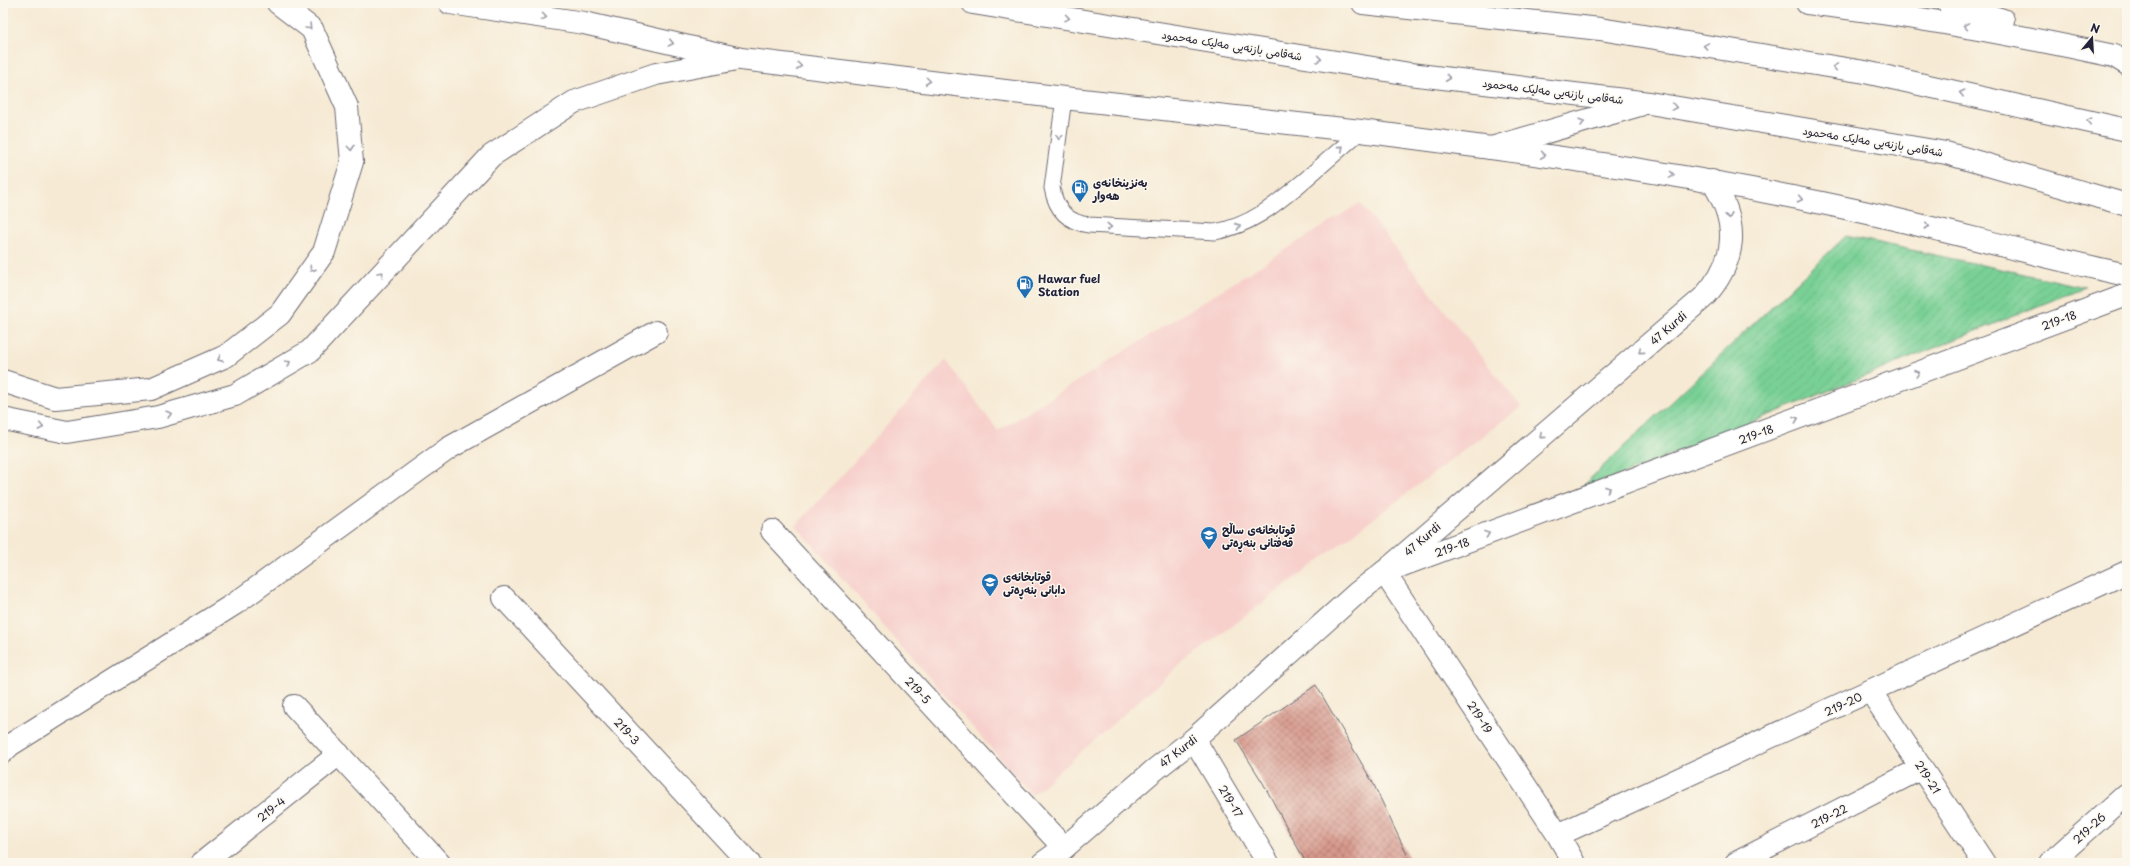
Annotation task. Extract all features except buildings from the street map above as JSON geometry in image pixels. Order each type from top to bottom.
[{"type":"main road","points":[[3,380],[55,398],[151,390],[226,356],[280,314],[324,252],[352,162],[347,107],[312,29],[278,3]]},
{"type":"main road","points":[[450,3],[584,23],[741,59],[1064,98],[1361,130],[1491,148],[1712,182],[1822,203],[1956,233],[2127,275]]},
{"type":"main road","name":"شەقامی بازنەیی مەلیک مەحمود","points":[[973,3],[1410,74],[1649,103],[1946,153],[2127,205]]},
{"type":"main road","points":[[1363,3],[1600,29],[1865,72],[2127,130]]},
{"type":"main road","points":[[1807,3],[1868,10],[1992,30],[2123,60]]},
{"type":"main road","points":[[1948,3],[2123,60]]},
{"type":"main road","points":[[3,419],[67,432],[158,417],[235,395],[310,350],[491,156],[574,102],[656,74],[741,59]]},
{"type":"main road","points":[[1491,148],[1649,103]]},
{"type":"main road","name":"47 Kurdi","points":[[1043,863],[1064,848],[1152,772],[1194,739],[1357,593],[1384,572],[1704,297],[1716,283],[1725,268],[1730,250],[1732,232],[1727,208],[1712,182]]},
{"type":"main road","name":"219-18","points":[[1384,572],[2125,299]]},
{"type":"main road","points":[[3,752],[10,745],[236,603],[449,448],[656,332]]},
{"type":"main road","name":"219-5","points":[[772,531],[1064,848]]},
{"type":"main road","name":"219-19","points":[[1384,572],[1558,835],[1574,863]]},
{"type":"main road","name":"219-20","points":[[1558,835],[1871,692],[2127,572]]},
{"type":"main road","name":"219-3","points":[[504,598],[749,863]]},
{"type":"main road","name":"219-21","points":[[1871,692],[1984,863]]},
{"type":"main road","points":[[294,706],[439,863]]},
{"type":"main road","name":"219-17","points":[[1194,739],[1268,863]]},
{"type":"main road","name":"219-4","points":[[202,863],[339,754]]},
{"type":"main road","name":"219-22","points":[[1736,863],[1922,768]]},
{"type":"main road","name":"219-26","points":[[2050,863],[2127,794]]},
{"type":"lane","points":[[1064,98],[1052,188],[1058,207],[1064,215],[1071,221],[1089,226],[1215,232],[1245,224],[1274,206],[1361,130]]},
{"type":"shaded area","name":"قوتابخانەی ساڵح قەفتانی بنەڕەتی","points":[[1360,203],[1521,407],[1175,669],[1032,795],[796,526],[946,360],[998,431]]},
{"type":"green space","points":[[1846,236],[2085,287],[1574,494]]},
{"type":"place","name":"بەنزینخانەی ھەوار","points":[[1080,203]]},
{"type":"place","name":"Hawar fuel Station","points":[[1025,299]]},
{"type":"place","name":"قوتابخانەی ساڵح قەفتانی بنەڕەتی","points":[[1209,550]]},
{"type":"place","name":"قوتابخانەی دابانی بنەڕەتی","points":[[990,597]]}]
